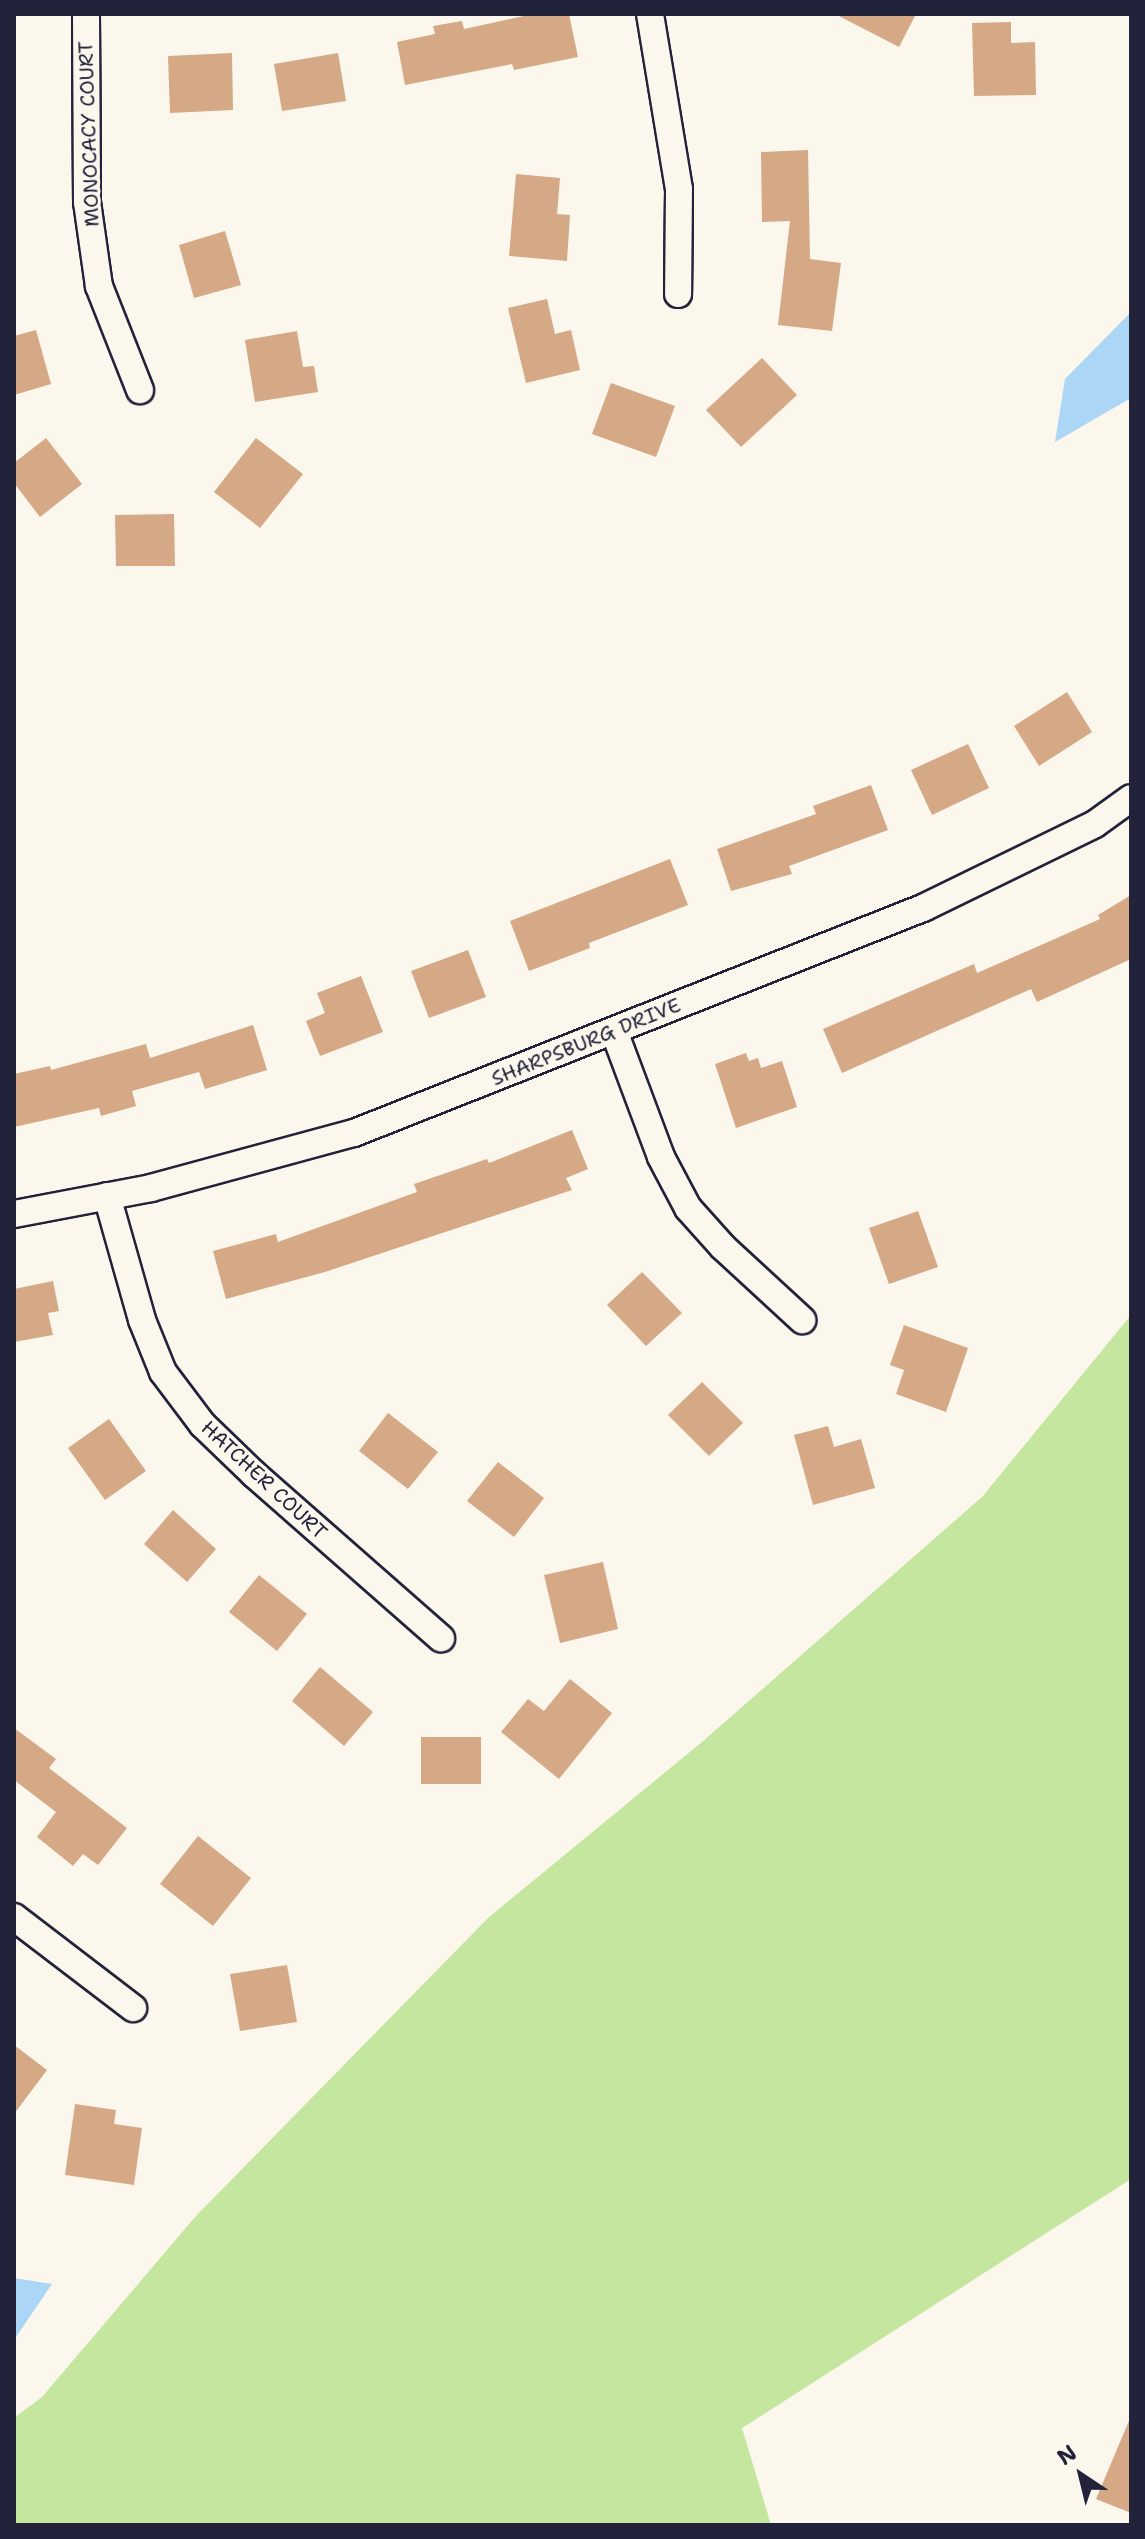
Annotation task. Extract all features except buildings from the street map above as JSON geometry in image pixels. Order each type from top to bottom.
[{"type":"street","name":"MONOCACY COURT","points":[[86,14],[87,202],[99,286],[140,390]]},
{"type":"street","points":[[650,14],[679,189],[678,294]]},
{"type":"street","name":"SHARPSBURG DRIVE","points":[[14,1214],[151,1188],[354,1133],[923,908],[1095,824],[1131,798]]},
{"type":"street","points":[[614,1031],[661,1157],[688,1208],[723,1247],[802,1320]]},
{"type":"street","name":"HATCHER COURT","points":[[107,1196],[142,1320],[163,1372],[213,1435],[441,1638]]},
{"type":"street","points":[[14,1917],[133,2008]]},
{"type":"green space","points":[[1131,1315],[1131,2179],[742,2428],[771,2525],[14,2525],[14,2418],[42,2397],[196,2216],[489,1917],[702,1742],[982,1497]]},
{"type":"water","points":[[1131,312],[1131,398],[1055,442],[1065,379]]},
{"type":"water","points":[[14,2278],[52,2284],[14,2340]]}]
